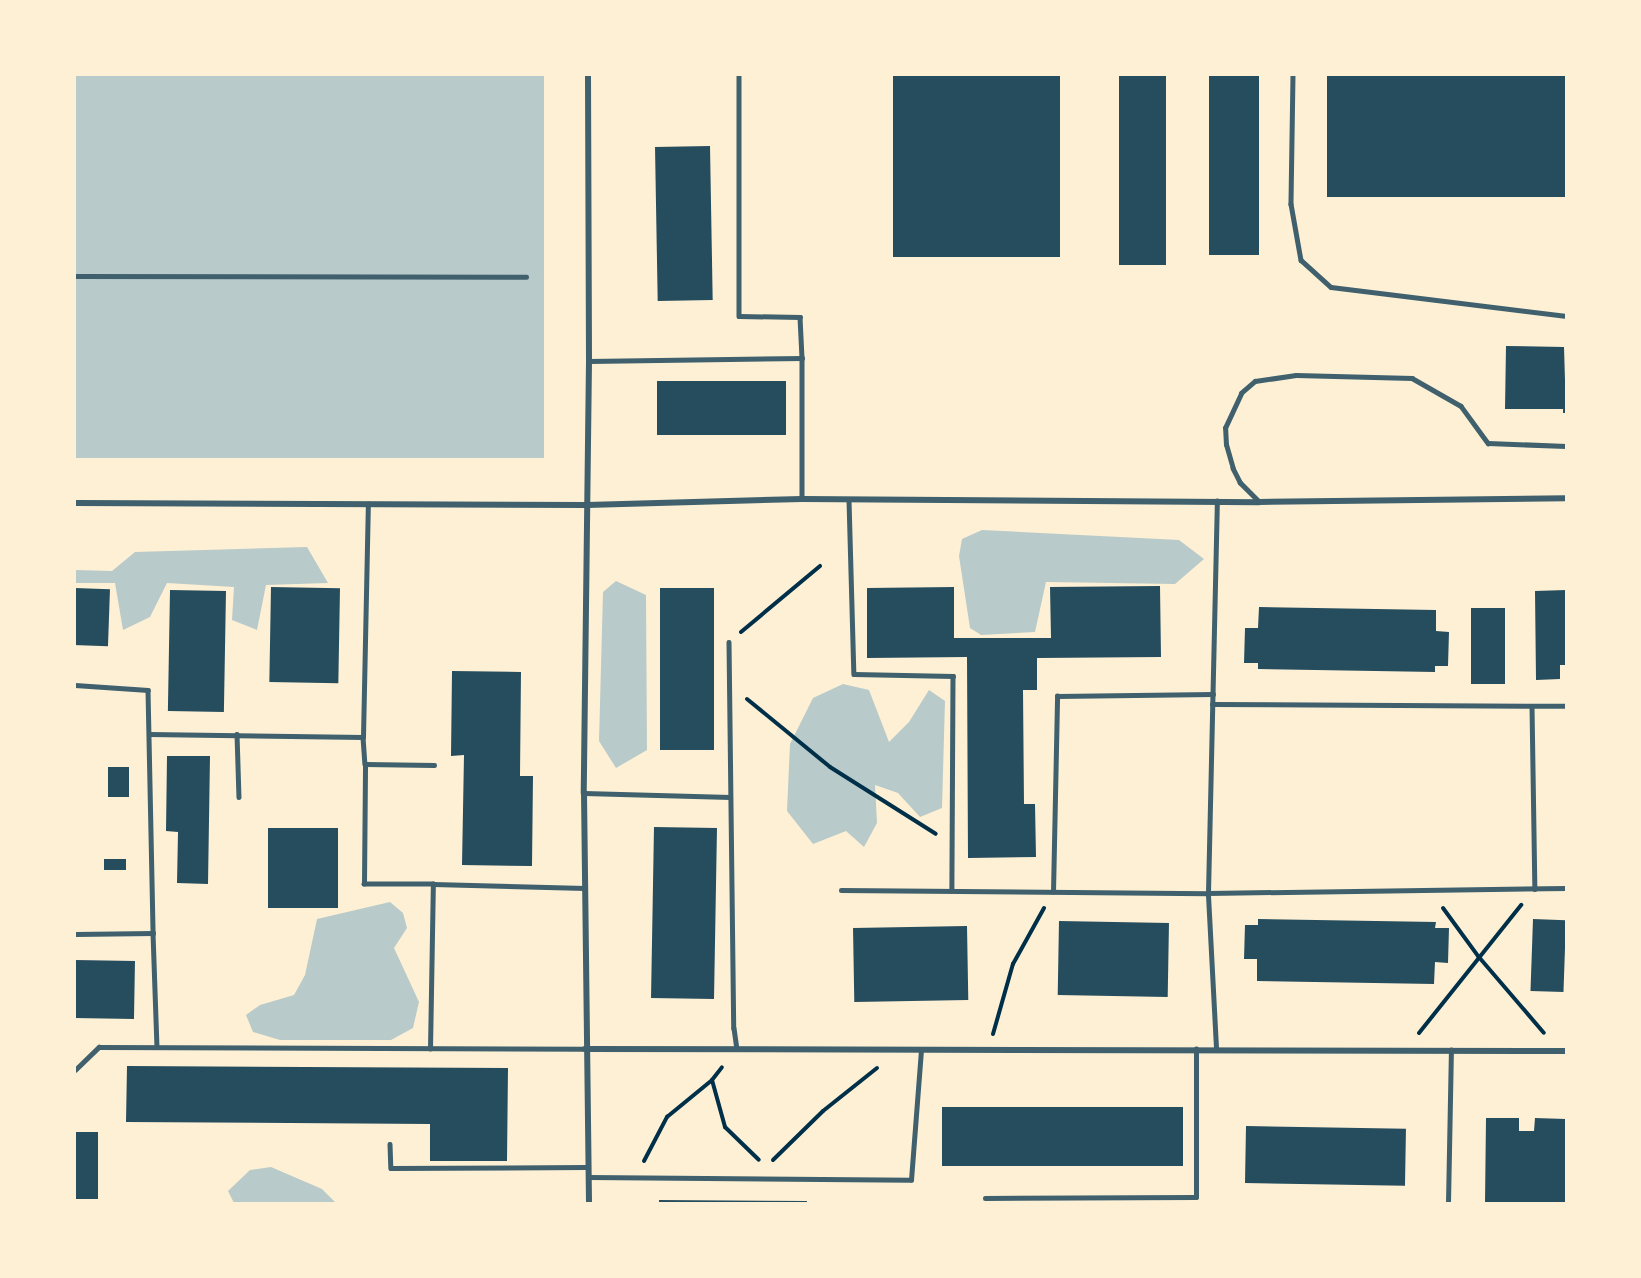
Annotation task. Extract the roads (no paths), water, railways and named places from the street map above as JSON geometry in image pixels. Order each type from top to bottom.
[{"type":"street","points":[[588,75],[589,361],[584,793],[585,1048],[589,1203]]},
{"type":"street","points":[[75,503],[587,505],[802,500],[1259,502],[1566,498]]},
{"type":"street","points":[[585,1048],[1216,1048],[1563,1051]]},
{"type":"lane","points":[[739,75],[739,316],[800,317],[802,500]]},
{"type":"lane","points":[[1293,75],[1291,204],[1297,238],[1301,260],[1331,287],[1566,316]]},
{"type":"lane","points":[[75,276],[526,277]]},
{"type":"lane","points":[[589,361],[802,358]]},
{"type":"lane","points":[[1259,502],[1240,483],[1233,469],[1226,445],[1225,428],[1241,393],[1255,381],[1296,375],[1412,378],[1461,406],[1488,443],[1566,446]]},
{"type":"lane","points":[[849,500],[854,674],[953,675],[952,890]]},
{"type":"lane","points":[[1216,1048],[1208,893],[1217,501]]},
{"type":"lane","points":[[368,504],[363,737],[365,764],[364,884],[585,888]]},
{"type":"lane","points":[[729,642],[736,1049]]},
{"type":"lane","points":[[75,685],[148,690],[157,1047]]},
{"type":"lane","points":[[1053,892],[1057,696],[1213,694]]},
{"type":"lane","points":[[1212,704],[1566,706]]},
{"type":"lane","points":[[1532,706],[1535,889]]},
{"type":"lane","points":[[149,734],[363,737]]},
{"type":"lane","points":[[237,734],[239,797]]},
{"type":"lane","points":[[365,764],[434,765]]},
{"type":"lane","points":[[584,793],[730,797]]},
{"type":"lane","points":[[430,1049],[433,884]]},
{"type":"lane","points":[[842,890],[1208,893],[1566,888]]},
{"type":"lane","points":[[75,934],[153,933]]},
{"type":"lane","points":[[75,1070],[99,1047],[585,1048]]},
{"type":"lane","points":[[588,1177],[911,1180],[921,1049]]},
{"type":"lane","points":[[985,1198],[1196,1200],[1196,1049]]},
{"type":"lane","points":[[1448,1203],[1450,1050]]},
{"type":"lane","points":[[390,1144],[391,1168],[587,1167]]}]
